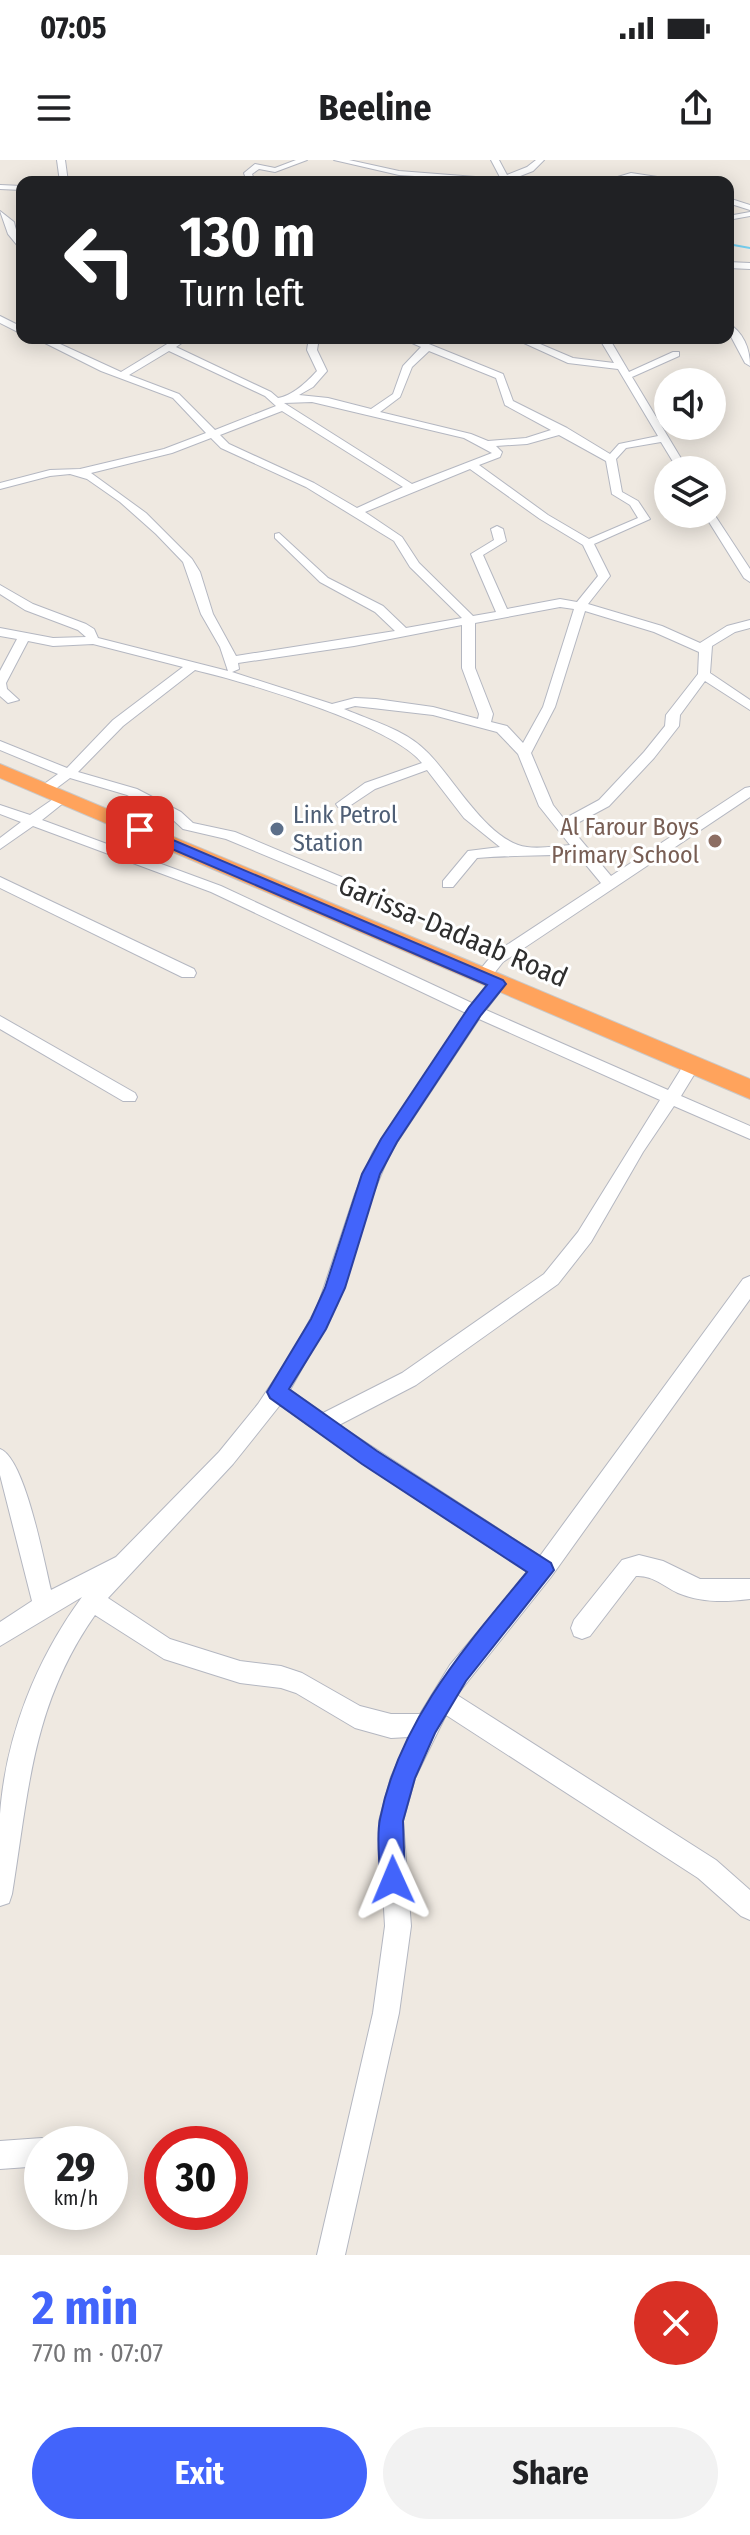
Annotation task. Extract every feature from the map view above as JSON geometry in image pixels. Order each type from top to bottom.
[{"type":"highway","name":"Garissa-Dadaab Road","points":[[0,770],[750,1090]]},
{"type":"street","points":[[249,176],[248,172],[258,166],[272,171],[303,160]]},
{"type":"street","points":[[338,160],[425,176]]},
{"type":"street","points":[[516,176],[540,160]]},
{"type":"street","points":[[0,213],[10,222],[16,240]]},
{"type":"street","points":[[734,323],[739,323]]},
{"type":"street","points":[[734,331],[750,363]]},
{"type":"street","points":[[53,344],[121,376],[176,396],[210,434],[243,457],[298,479],[398,539],[414,565],[469,618],[468,672],[486,714],[484,723]]},
{"type":"street","points":[[121,376],[173,344]]},
{"type":"street","points":[[0,486],[66,471],[82,472],[168,451],[282,402],[310,385],[322,371],[312,350],[313,344]]},
{"type":"street","points":[[422,344],[500,376],[508,402],[611,459],[617,494],[634,503],[644,519],[588,543]]},
{"type":"street","points":[[532,344],[571,361],[639,373],[676,354]]},
{"type":"street","points":[[607,344],[654,423]]},
{"type":"street","points":[[374,412],[397,395],[408,366],[428,346]]},
{"type":"street","points":[[168,347],[282,402],[411,488]]},
{"type":"street","points":[[282,402],[314,399],[374,412],[487,444],[527,441],[563,430]]},
{"type":"street","points":[[611,459],[623,446],[654,440]]},
{"type":"street","points":[[357,512],[392,494],[496,455],[497,452],[487,444]]},
{"type":"street","points":[[472,465],[544,517],[588,543],[604,576],[581,605],[549,707],[524,753]]},
{"type":"street","points":[[82,472],[142,515],[170,539],[186,559],[194,572],[205,608],[231,660],[234,677]]},
{"type":"street","points":[[719,528],[750,578]]},
{"type":"street","points":[[497,529],[500,541],[477,554],[502,612]]},
{"type":"street","points":[[279,536],[324,580],[379,609],[403,632]]},
{"type":"street","points":[[0,589],[29,607],[82,627],[90,632],[93,640]]},
{"type":"street","points":[[231,660],[344,644],[553,603],[581,605],[658,629],[705,650]]},
{"type":"street","points":[[561,826],[604,803],[672,726],[673,715],[704,674],[705,650],[712,638],[750,624]]},
{"type":"street","points":[[0,632],[53,642],[93,640],[193,665],[331,708],[404,739],[431,764],[469,815],[515,850]]},
{"type":"street","points":[[13,700],[1,690],[0,683],[24,637]]},
{"type":"street","points":[[0,845],[36,820],[68,773],[118,723],[193,665]]},
{"type":"street","points":[[704,674],[750,706]]},
{"type":"street","points":[[331,708],[364,702],[484,723],[502,729],[524,753],[546,806],[610,884]]},
{"type":"street","points":[[0,745],[68,773],[132,792],[176,815],[188,826],[230,835],[339,881]]},
{"type":"street","points":[[343,804],[370,786],[431,764]]},
{"type":"street","points":[[0,1894],[35,1706],[54,1659],[120,1565],[228,1456],[277,1392],[319,1323],[335,1288],[371,1174],[390,1139],[475,1011],[498,958],[750,791]]},
{"type":"street","points":[[3,814],[36,820],[216,889],[475,1011],[750,1133]]},
{"type":"street","points":[[448,884],[473,854],[579,849]]},
{"type":"street","points":[[0,882],[188,973]]},
{"type":"street","points":[[0,1022],[129,1097]]},
{"type":"street","points":[[321,1424],[409,1379],[551,1279],[571,1259],[632,1155],[674,1098],[692,1065]]},
{"type":"street","points":[[331,2255],[386,2013],[398,1926],[391,1821],[403,1777],[426,1725],[458,1673],[543,1570],[722,1308],[750,1284]]},
{"type":"street","points":[[277,1392],[543,1570]]},
{"type":"street","points":[[0,1458],[10,1472],[44,1605]]},
{"type":"street","points":[[582,1628],[630,1567],[640,1564],[652,1565],[674,1581],[693,1588],[721,1592],[750,1589]]},
{"type":"street","points":[[0,1635],[44,1605],[120,1565]]},
{"type":"street","points":[[93,1601],[164,1648],[240,1672],[281,1677],[302,1684],[355,1716],[391,1726],[426,1725]]},
{"type":"street","points":[[442,1699],[707,1869],[750,1907]]},
{"type":"street","points":[[0,2155],[24,2153]]},
{"type":"waterway","points":[[734,245],[750,248]]},
{"type":"place","name":"Link Petrol Station","points":[[277,829]]},
{"type":"place","name":"Al Farour Boys Primary School","points":[[715,841]]},
{"type":"route","points":[[140,830],[498,984],[475,1011],[390,1139],[371,1174],[335,1288],[319,1323],[277,1392],[370,1458],[543,1570],[458,1673],[426,1725],[403,1777],[391,1821],[393,1880]]}]
